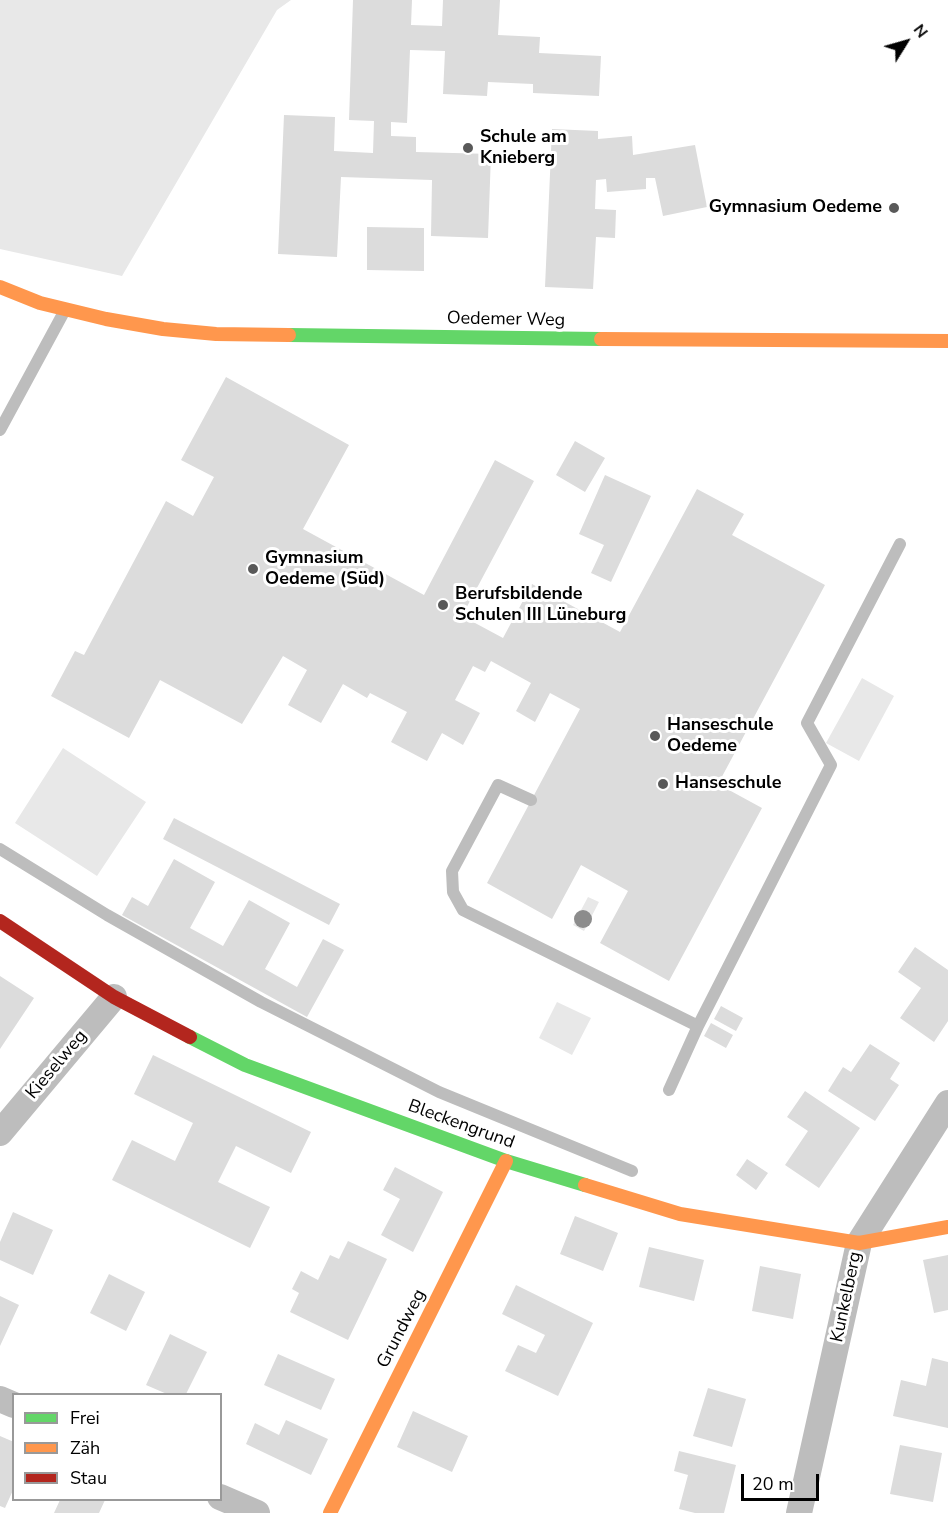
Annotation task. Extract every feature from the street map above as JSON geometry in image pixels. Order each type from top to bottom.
[{"type":"street","name":"Oedemer Weg","points":[[0,287],[40,303],[106,319],[163,329],[216,334],[518,339],[948,341]]},
{"type":"street","name":"Bleckengrund","points":[[0,921],[114,997],[245,1065],[506,1161],[680,1214],[859,1243],[948,1227]]},
{"type":"street","name":"Kieselweg","points":[[0,1133],[114,997]]},
{"type":"street","name":"Kunkelberg","points":[[799,1513],[859,1243],[948,1103]]},
{"type":"street","name":"Grundweg","points":[[330,1513],[506,1161]]},
{"type":"street","points":[[222,1498],[257,1513]]},
{"type":"lane","points":[[0,430],[65,309]]},
{"type":"lane","points":[[669,1090],[698,1026],[831,765],[807,723],[900,544]]},
{"type":"lane","points":[[531,800],[498,785],[452,871],[453,891],[463,910],[698,1026]]},
{"type":"lane","points":[[0,849],[107,915],[261,1002],[439,1092],[632,1171]]},
{"type":"shaded area","points":[[0,0],[291,0],[277,10],[122,276],[0,249]]},
{"type":"shaded area","points":[[862,678],[894,696],[859,761],[826,743]]},
{"type":"shaded area","points":[[63,748],[146,802],[97,876],[15,823]]},
{"type":"shaded area","points":[[588,897],[599,902],[584,931],[573,925]]},
{"type":"shaded area","points":[[557,1002],[591,1018],[572,1055],[539,1038]]},
{"type":"building","points":[[353,0],[412,0],[411,25],[442,26],[443,0],[500,0],[498,35],[540,37],[539,53],[601,56],[599,96],[533,93],[533,84],[488,82],[487,96],[443,94],[445,51],[410,50],[407,123],[391,122],[391,136],[416,137],[416,152],[491,154],[488,238],[431,236],[432,180],[341,177],[337,257],[278,254],[284,115],[335,117],[334,151],[373,153],[374,121],[349,120]]},
{"type":"building","points":[[552,129],[598,131],[598,139],[632,136],[633,155],[695,145],[707,207],[663,216],[655,178],[646,178],[646,189],[607,192],[606,179],[596,180],[595,209],[616,210],[615,238],[596,237],[593,289],[545,287]]},
{"type":"building","points":[[367,227],[424,228],[424,271],[367,270]]},
{"type":"building","points":[[226,377],[349,445],[303,529],[424,595],[495,460],[534,481],[462,616],[503,638],[532,584],[620,632],[697,489],[744,514],[732,535],[825,585],[718,784],[762,808],[669,981],[600,943],[628,891],[581,865],[552,919],[487,883],[580,709],[550,693],[535,722],[516,711],[531,683],[491,661],[485,672],[473,666],[455,700],[480,713],[463,745],[442,733],[427,761],[391,742],[407,712],[370,693],[367,698],[343,684],[321,723],[288,705],[307,670],[283,656],[242,724],[160,680],[129,738],[51,696],[75,651],[84,655],[166,501],[193,516],[214,477],[181,460]]},
{"type":"building","points":[[575,441],[605,458],[585,492],[556,475]]},
{"type":"building","points":[[605,475],[651,496],[611,582],[591,573],[604,545],[579,534]]},
{"type":"building","points":[[174,818],[340,904],[329,925],[163,839]]},
{"type":"building","points":[[174,859],[215,882],[190,928],[223,946],[249,900],[290,923],[265,969],[297,987],[323,939],[344,950],[307,1017],[122,915],[132,897],[148,906]]},
{"type":"building","points":[[915,947],[948,970],[948,1021],[934,1042],[900,1018],[921,988],[898,972]]},
{"type":"building","points":[[0,976],[34,998],[0,1049]]},
{"type":"building","points":[[721,1006],[743,1018],[736,1031],[714,1019]]},
{"type":"building","points":[[711,1023],[733,1035],[726,1048],[704,1036]]},
{"type":"building","points":[[870,1044],[900,1063],[890,1079],[899,1085],[875,1121],[828,1091],[843,1067],[851,1072]]},
{"type":"building","points":[[153,1055],[311,1132],[291,1173],[236,1146],[218,1182],[270,1207],[250,1248],[112,1180],[132,1140],[175,1161],[193,1123],[134,1094]]},
{"type":"building","points":[[805,1091],[860,1128],[819,1188],[785,1165],[808,1131],[787,1117]]},
{"type":"building","points":[[747,1159],[768,1173],[756,1190],[736,1175]]},
{"type":"building","points":[[395,1167],[443,1192],[413,1252],[381,1235],[400,1199],[383,1190]]},
{"type":"building","points":[[13,1212],[53,1230],[33,1275],[0,1260],[0,1242]]},
{"type":"building","points":[[575,1216],[618,1233],[603,1271],[560,1254]]},
{"type":"building","points":[[348,1241],[387,1259],[348,1340],[290,1312],[299,1293],[292,1289],[301,1271],[318,1280],[330,1255],[339,1259]]},
{"type":"building","points":[[649,1247],[704,1260],[694,1301],[639,1287]]},
{"type":"building","points":[[948,1255],[948,1310],[934,1313],[923,1260]]},
{"type":"building","points":[[760,1266],[801,1274],[793,1319],[752,1311]]},
{"type":"building","points":[[109,1274],[145,1292],[126,1331],[90,1313]]},
{"type":"building","points":[[516,1285],[593,1323],[558,1396],[505,1371],[518,1345],[536,1353],[545,1335],[502,1314]]},
{"type":"building","points":[[0,1296],[19,1305],[0,1346]]},
{"type":"building","points":[[170,1334],[207,1352],[186,1393],[165,1393],[146,1385]]},
{"type":"building","points":[[278,1354],[335,1379],[321,1410],[264,1385]]},
{"type":"building","points":[[932,1358],[948,1362],[948,1428],[893,1416],[901,1380],[926,1386]]},
{"type":"building","points":[[708,1388],[746,1399],[732,1447],[693,1436]]},
{"type":"building","points":[[413,1411],[468,1436],[452,1472],[397,1447]]},
{"type":"building","points":[[286,1420],[328,1439],[311,1475],[246,1444],[255,1423],[279,1435]]},
{"type":"building","points":[[0,1436],[12,1441],[12,1492],[5,1508],[0,1506]]},
{"type":"building","points":[[900,1445],[942,1453],[933,1502],[890,1494]]},
{"type":"building","points":[[679,1451],[736,1465],[724,1513],[695,1513],[679,1509],[688,1475],[674,1471]]},
{"type":"building","points":[[60,1501],[105,1501],[99,1513],[54,1513]]},
{"type":"traffic: fast","points":[[289,335],[601,339]]},
{"type":"traffic: fast","points":[[190,1037],[245,1065],[506,1161],[585,1185]]},
{"type":"traffic: slow","points":[[0,287],[40,303],[106,319],[163,329],[216,334],[289,335]]},
{"type":"traffic: slow","points":[[601,339],[948,341]]},
{"type":"traffic: slow","points":[[330,1513],[506,1161]]},
{"type":"traffic: slow","points":[[585,1185],[680,1214],[859,1243],[948,1227]]},
{"type":"traffic: jam","points":[[0,921],[114,997],[190,1037]]},
{"type":"place","name":"Schule am Knieberg","points":[[468,148]]},
{"type":"place","name":"Gymnasium Oedeme","points":[[894,208]]},
{"type":"place","name":"Gymnasium Oedeme (Süd)","points":[[253,569]]},
{"type":"place","name":"Berufsbildende Schulen III Lüneburg","points":[[443,605]]},
{"type":"place","name":"Hanseschule Oedeme","points":[[655,736]]},
{"type":"place","name":"Hanseschule","points":[[663,784]]}]
